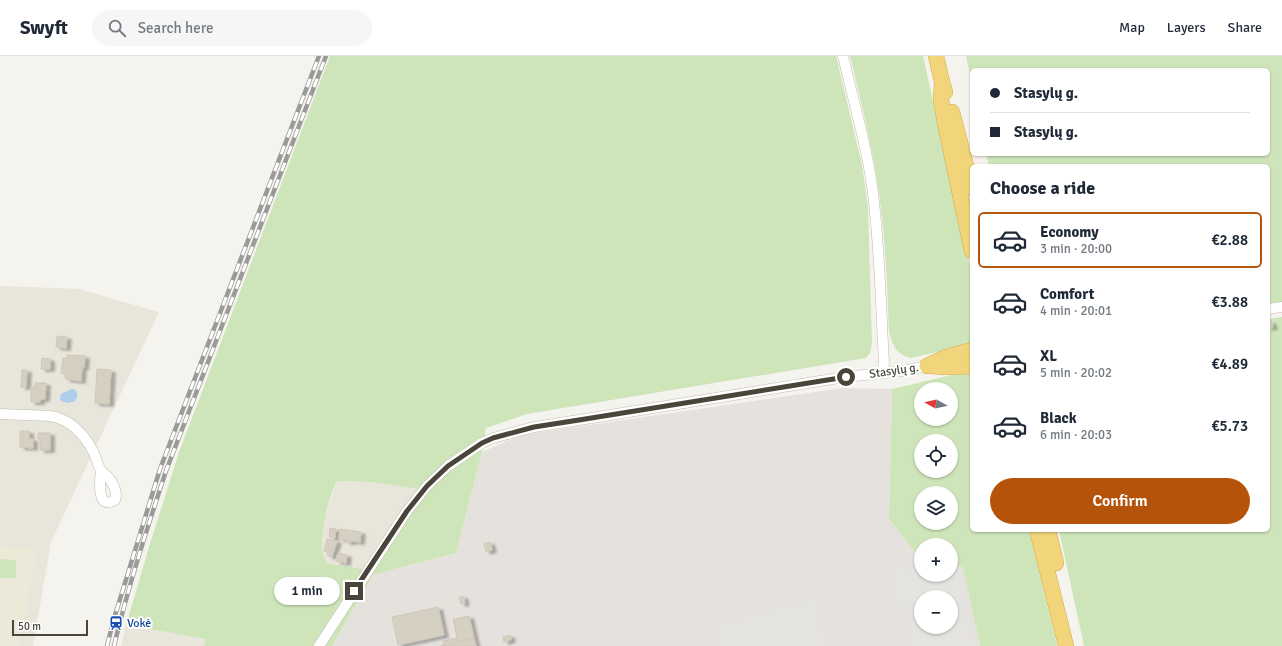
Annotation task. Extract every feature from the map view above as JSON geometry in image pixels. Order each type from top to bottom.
[{"type":"highway","points":[[936,56],[970,180]]},
{"type":"highway","points":[[942,82],[941,100],[945,123],[970,242]]},
{"type":"highway","points":[[927,366],[944,358],[970,351]]},
{"type":"highway","points":[[927,366],[945,368],[970,366]]},
{"type":"highway","points":[[1038,532],[1066,646]]},
{"type":"highway","points":[[1048,532],[1074,646]]},
{"type":"street","points":[[843,56],[867,159],[874,201],[878,245],[884,363],[882,373]]},
{"type":"street","points":[[1270,310],[1282,307]]},
{"type":"street","name":"Stasylų g.","points":[[319,646],[407,511],[427,486],[448,466],[488,440],[513,432],[579,420],[846,377],[903,371],[927,366]]},
{"type":"street","points":[[0,414],[51,416],[67,421],[86,439],[93,451],[100,470]]},
{"type":"shaded area","points":[[0,286],[79,289],[159,312],[51,542],[33,646],[0,646]]},
{"type":"shaded area","points":[[843,388],[892,389],[889,519],[914,551],[914,582],[958,582],[958,566],[963,566],[980,646],[332,646],[373,575],[456,553],[482,452],[521,435]]},
{"type":"shaded area","points":[[341,481],[371,482],[418,489],[363,569],[326,563],[322,552],[325,519],[331,497],[337,483]]},
{"type":"shaded area","points":[[0,546],[36,549],[20,646],[0,646]]},
{"type":"shaded area","points":[[892,568],[914,569],[914,582],[958,582],[958,570],[961,570],[977,646],[912,646],[904,614],[891,597]]},
{"type":"shaded area","points":[[816,597],[829,646],[718,646],[712,625]]},
{"type":"shaded area","points":[[126,625],[206,639],[204,646],[121,646]]},
{"type":"green space","points":[[330,56],[836,56],[862,165],[868,208],[872,344],[870,353],[866,358],[527,414],[486,428],[482,452],[456,553],[373,575],[332,646],[204,646],[206,639],[126,625],[179,452]],"holes":[[[337,482],[371,482],[418,489],[363,569],[326,563],[322,550],[324,525],[328,505]]]},
{"type":"green space","points":[[850,56],[923,56],[970,266],[970,345],[910,358],[901,354],[893,345],[889,331],[884,236],[880,198],[868,132]]},
{"type":"green space","points":[[966,56],[1282,56],[1282,302],[1270,304],[1270,164],[988,164],[986,156],[1270,156],[1270,68],[970,68],[970,75]]},
{"type":"green space","points":[[1282,317],[1282,646],[1084,646],[1059,532],[1270,532],[1270,319]]},
{"type":"green space","points":[[970,371],[970,532],[1029,532],[1057,646],[980,646],[963,567],[958,566],[958,538],[914,538],[914,551],[889,519],[892,389],[914,384],[914,426],[958,426],[958,382],[922,382]]},
{"type":"green space","points":[[0,559],[16,560],[16,578],[0,578]]},
{"type":"water","points":[[74,389],[77,393],[75,401],[68,403],[61,401],[61,394]]},
{"type":"building","points":[[1271,321],[1273,327],[1270,328]]},
{"type":"building","points":[[57,336],[67,337],[66,348],[56,347]]},
{"type":"building","points":[[67,355],[85,356],[84,368],[82,367],[81,381],[65,379],[66,374],[61,373],[63,358],[67,358]]},
{"type":"building","points":[[42,358],[50,359],[50,369],[41,369]]},
{"type":"building","points":[[97,369],[111,370],[109,404],[95,403]]},
{"type":"building","points":[[22,370],[27,370],[26,387],[21,387]]},
{"type":"building","points":[[35,383],[46,383],[45,399],[40,399],[40,402],[31,402],[31,387],[35,387]]},
{"type":"building","points":[[20,431],[29,431],[29,439],[33,439],[33,448],[20,447]]},
{"type":"building","points":[[38,433],[50,433],[50,450],[40,450],[40,439],[38,439]]},
{"type":"building","points":[[330,528],[336,529],[335,538],[329,537]]},
{"type":"building","points":[[340,529],[361,532],[360,542],[346,542],[347,540],[339,539]]},
{"type":"building","points":[[327,539],[337,541],[332,557],[327,555],[328,552],[324,551]]},
{"type":"building","points":[[490,542],[492,550],[486,552],[484,544]]},
{"type":"building","points":[[338,553],[347,555],[346,563],[336,561]]},
{"type":"building","points":[[463,596],[465,603],[461,604],[459,597]]},
{"type":"building","points":[[438,607],[444,635],[398,645],[392,617]]},
{"type":"building","points":[[469,616],[474,638],[458,642],[453,619]]},
{"type":"building","points":[[510,635],[511,640],[504,642],[503,637]]},
{"type":"building","points":[[457,638],[458,642],[474,638],[476,646],[440,646],[444,645],[443,641]]},
{"type":"railway","points":[[107,646],[160,469],[319,56]]},
{"type":"railway","points":[[114,646],[145,536],[166,471],[326,56]]},
{"type":"place","name":"Vokė","points":[[116,623]]},
{"type":"route","points":[[354,591],[407,511],[427,486],[448,466],[482,443],[493,438],[534,427],[846,377]]}]
